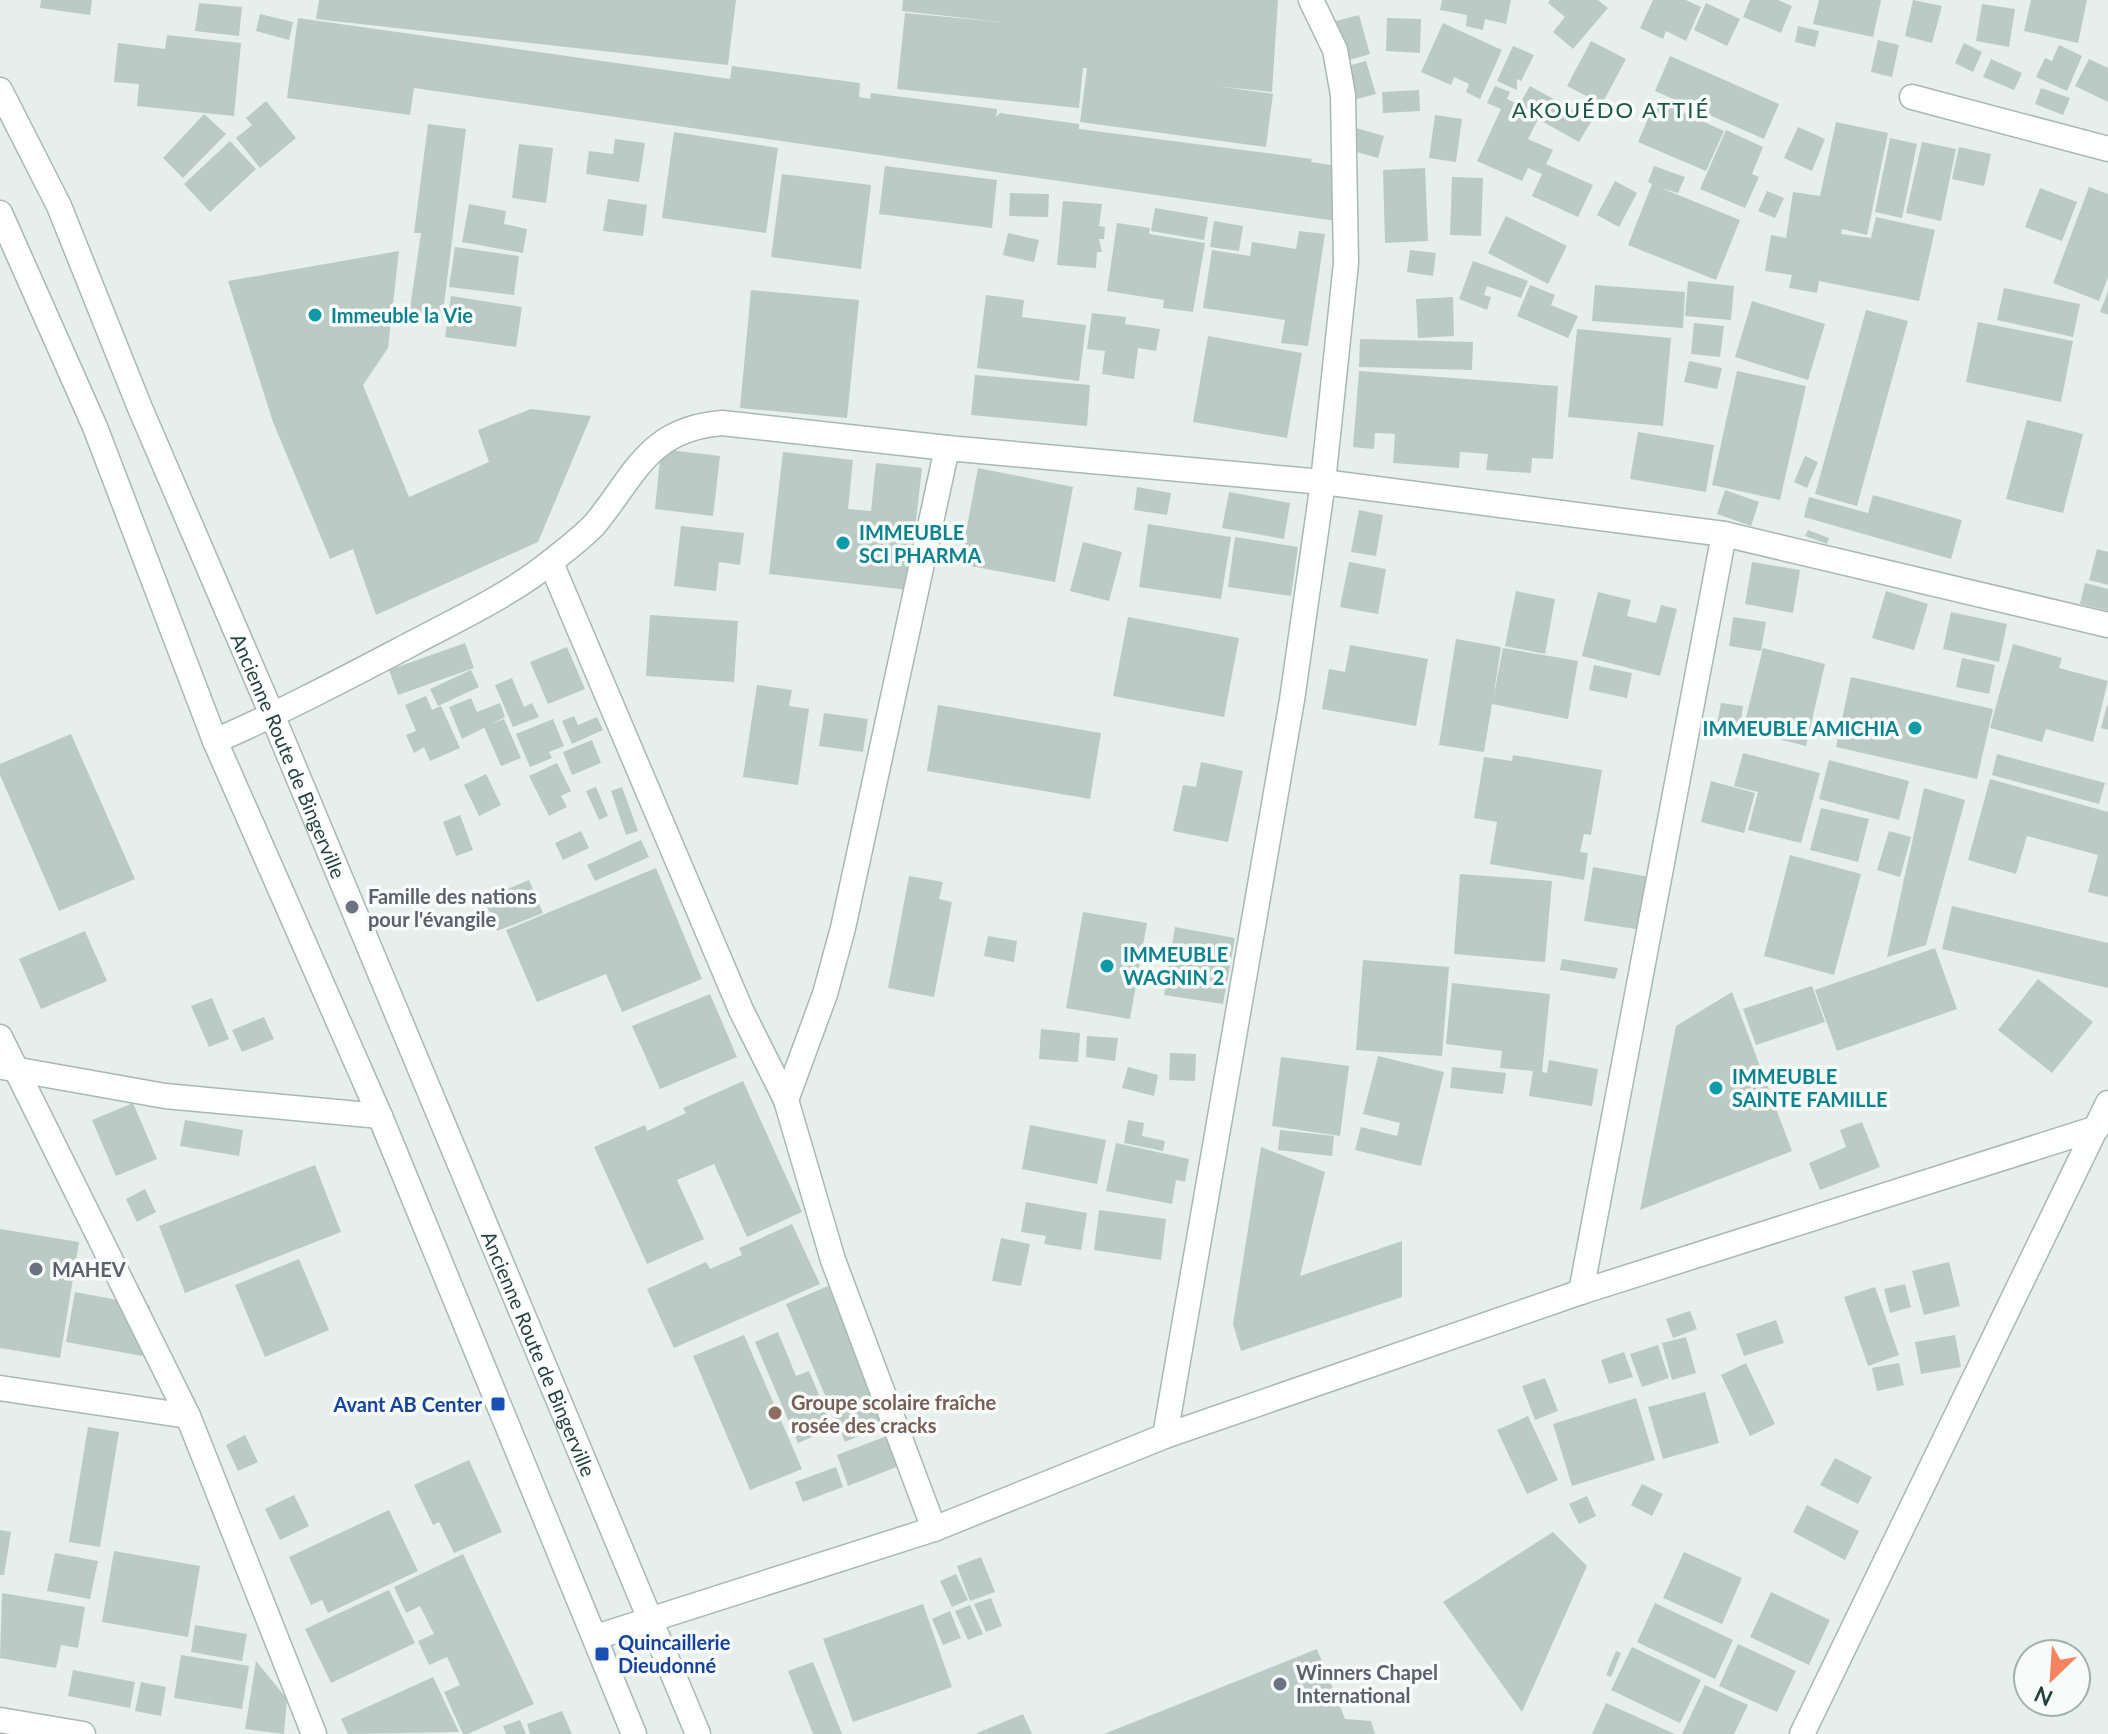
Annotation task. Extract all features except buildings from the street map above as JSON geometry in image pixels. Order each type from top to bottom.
[{"type":"street","points":[[1165,1436],[1289,716],[1323,482],[1346,263],[1343,95],[1335,50],[1311,0]]},
{"type":"street","name":"Ancienne Route de Bingerville","points":[[0,90],[59,206],[140,408],[273,717],[698,1734]]},
{"type":"street","points":[[1912,97],[2108,149]]},
{"type":"street","points":[[0,213],[23,257],[95,427],[215,741],[380,1116],[634,1734]]},
{"type":"street","points":[[215,741],[273,717],[456,620],[551,563],[593,526],[642,459],[664,439],[694,425],[722,423],[947,448],[1323,482],[1724,534],[2108,625]]},
{"type":"street","points":[[786,1100],[825,994],[843,928],[947,448]]},
{"type":"street","points":[[1581,1292],[1724,534]]},
{"type":"street","points":[[551,563],[741,1010],[786,1100],[833,1260],[934,1529]]},
{"type":"street","points":[[0,1037],[6,1068],[188,1416],[314,1734]]},
{"type":"street","points":[[6,1068],[165,1096],[380,1116]]},
{"type":"street","points":[[1802,1734],[2108,1103]]},
{"type":"street","points":[[596,1637],[934,1529],[1165,1436],[1581,1292],[2097,1128]]},
{"type":"street","points":[[0,1388],[188,1416]]},
{"type":"street","points":[[0,1720],[83,1734]]},
{"type":"place","name":"Immeuble la Vie","points":[[315,315]]},
{"type":"place","name":"IMMEUBLE SCI PHARMA","points":[[843,543]]},
{"type":"place","name":"IMMEUBLE AMICHIA","points":[[1915,728]]},
{"type":"place","name":"Famille des nations pour l'évangile","points":[[352,907]]},
{"type":"place","name":"IMMEUBLE WAGNIN 2","points":[[1107,966]]},
{"type":"place","name":"IMMEUBLE SAINTE FAMILLE","points":[[1716,1088]]},
{"type":"place","name":"MAHEV","points":[[36,1269]]},
{"type":"place","name":"Avant AB Center","points":[[498,1404]]},
{"type":"place","name":"Groupe scolaire fraîche rosée des cracks","points":[[775,1413]]},
{"type":"place","name":"Quincaillerie Dieudonné","points":[[602,1654]]},
{"type":"place","name":"Winners Chapel International","points":[[1280,1684]]},
{"type":"district","name":"AKOUÉDO ATTIÉ","points":[[1611,109]]}]
